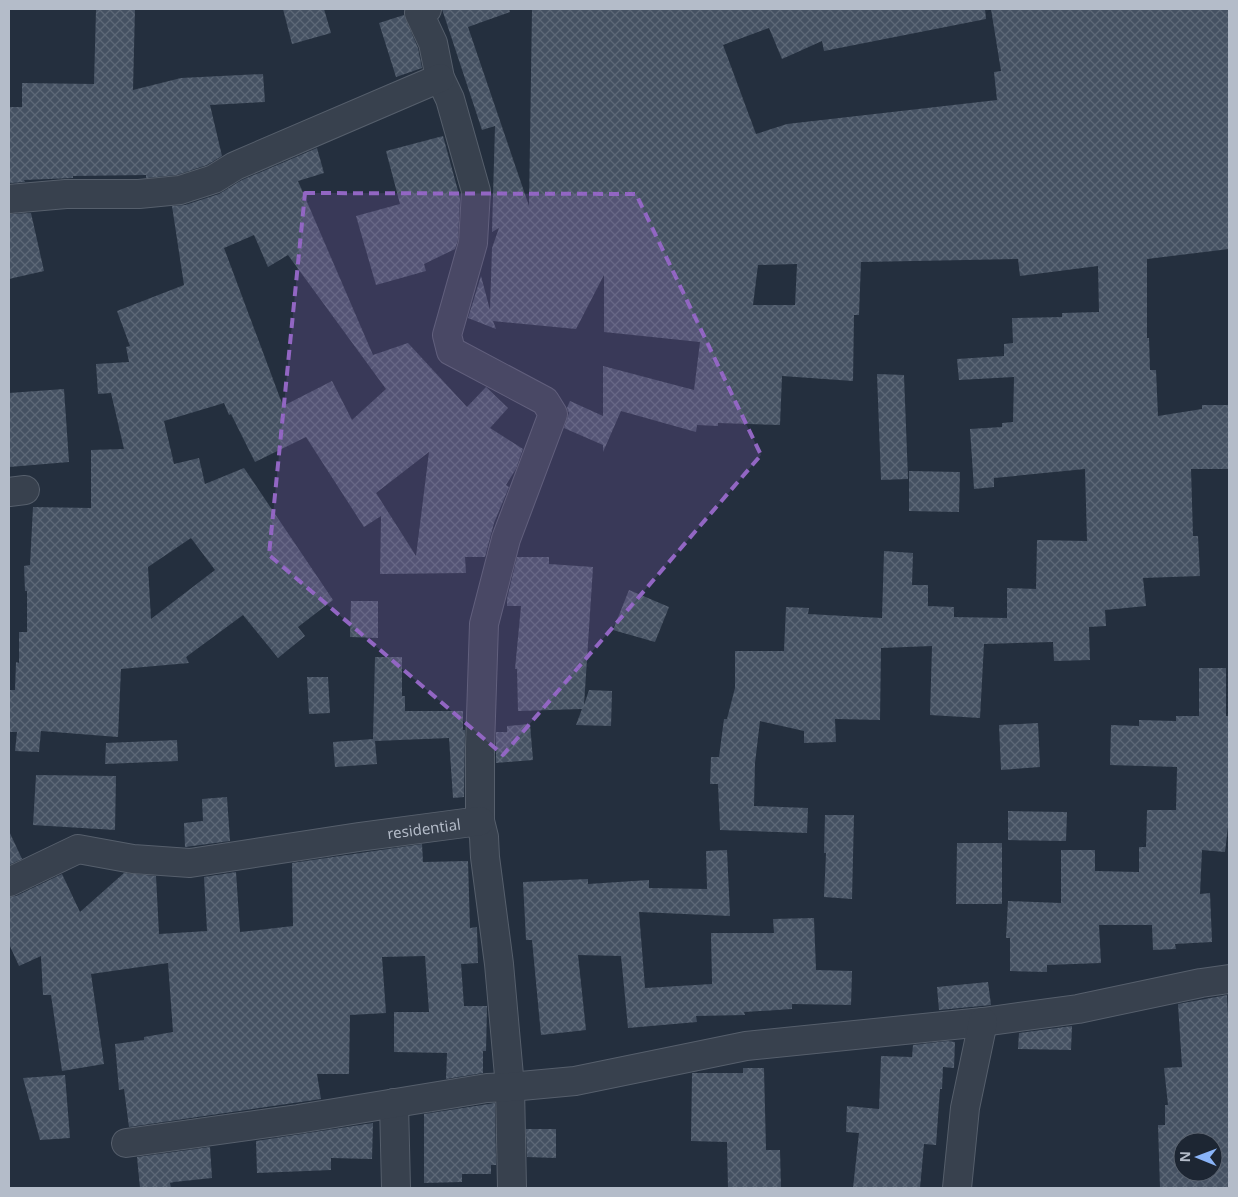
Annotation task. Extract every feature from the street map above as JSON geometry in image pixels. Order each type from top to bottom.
[{"type":"street","points":[[421,10],[433,43],[440,78],[450,99],[476,191],[473,243],[447,335],[452,351],[545,401],[553,414],[506,539],[484,624],[480,747],[480,821]]},
{"type":"street","points":[[9,199],[66,194],[138,194],[180,190],[214,179],[236,166],[440,78]]},
{"type":"street","name":"residential","points":[[9,882],[78,849],[133,859],[190,863],[359,837],[480,821],[484,837],[485,857],[500,964],[510,1087],[512,1188]]},
{"type":"street","points":[[126,1143],[298,1119],[487,1088],[575,1081],[746,1046],[983,1022],[1078,1009],[1201,983],[1229,979]]},
{"type":"street","points":[[957,1188],[965,1108],[983,1022]]},
{"type":"street","points":[[394,1103],[396,1188]]},
{"type":"highlighted area","points":[[305,193],[636,194],[761,455],[503,755],[269,555]]},
{"type":"building","points":[[96,9],[135,9],[133,90],[181,78],[263,74],[265,102],[210,105],[222,156],[207,165],[177,175],[146,178],[146,175],[73,176],[73,178],[24,180],[25,182],[10,183],[10,107],[22,107],[22,83],[94,84]]},
{"type":"building","points":[[283,9],[324,9],[331,33],[292,44]]},
{"type":"building","points":[[442,9],[509,9],[510,12],[468,27],[529,206],[532,9],[985,9],[986,19],[824,51],[822,41],[782,59],[769,28],[723,45],[756,134],[787,124],[997,100],[994,72],[1001,71],[991,9],[1229,9],[1229,249],[1147,259],[1147,338],[1149,338],[1150,370],[1156,370],[1158,416],[1202,409],[1202,405],[1229,405],[1229,469],[1191,469],[1193,536],[1198,536],[1200,576],[1143,578],[1146,606],[1105,610],[1106,626],[1089,627],[1090,660],[1054,661],[1053,642],[984,644],[980,718],[930,715],[932,646],[881,648],[880,720],[835,719],[836,742],[804,743],[804,731],[760,721],[755,763],[754,806],[808,808],[807,833],[720,830],[718,784],[710,784],[711,757],[719,757],[724,719],[727,719],[735,688],[735,651],[784,651],[786,607],[809,608],[808,614],[882,618],[884,551],[913,553],[912,585],[928,585],[928,606],[954,607],[954,617],[1007,618],[1007,588],[1036,589],[1037,540],[1087,541],[1085,469],[994,478],[994,487],[974,489],[970,429],[1002,427],[1002,423],[1013,422],[1014,377],[959,380],[957,359],[1004,356],[1004,344],[1013,343],[1012,318],[1062,317],[1062,313],[1099,312],[1098,266],[1020,276],[1018,259],[861,262],[859,315],[854,315],[853,381],[782,376],[780,425],[718,423],[718,426],[697,425],[696,432],[621,411],[603,452],[603,445],[564,428],[569,413],[567,408],[570,401],[603,416],[603,366],[694,390],[700,342],[604,332],[604,275],[576,329],[493,321],[496,329],[468,318],[481,276],[490,310],[492,248],[499,228],[492,232],[495,126],[482,130]],"holes":[[[797,264],[795,305],[753,305],[758,265]]]},
{"type":"building","points":[[404,15],[418,48],[422,68],[396,77],[379,23]]},
{"type":"building","points":[[443,136],[460,198],[458,240],[455,249],[424,264],[426,271],[376,285],[356,216],[400,204],[386,151]]},
{"type":"building","points":[[317,148],[324,173],[298,181],[373,355],[408,343],[467,407],[486,387],[508,408],[490,428],[523,449],[516,469],[506,485],[509,487],[494,523],[485,557],[465,557],[466,573],[380,574],[381,516],[364,527],[306,437],[255,462],[224,403],[164,421],[174,464],[199,458],[205,484],[244,468],[333,600],[298,627],[305,636],[278,658],[243,615],[186,657],[189,663],[121,669],[118,737],[41,731],[39,752],[15,751],[17,732],[9,732],[10,690],[15,690],[16,662],[19,663],[19,632],[27,632],[27,591],[25,591],[24,566],[30,565],[33,507],[91,508],[91,450],[124,449],[111,393],[98,394],[96,364],[129,362],[126,347],[130,346],[117,311],[184,285],[172,206],[185,205],[219,194],[242,180]],"holes":[[[254,235],[268,267],[288,255],[386,389],[352,420],[332,381],[283,406],[224,248]],[[429,452],[416,556],[376,493]],[[191,538],[215,570],[151,619],[148,567]]]},
{"type":"building","points":[[31,213],[44,271],[9,279],[9,214]]},
{"type":"building","points":[[877,374],[904,375],[908,479],[881,480]]},
{"type":"building","points":[[64,389],[69,462],[9,467],[9,393]]},
{"type":"building","points":[[909,471],[960,472],[959,512],[909,511]]},
{"type":"building","points":[[517,557],[549,557],[549,564],[593,567],[584,705],[589,690],[612,691],[611,726],[576,725],[582,709],[518,711],[517,669],[515,669],[521,606],[507,606]]},
{"type":"building","points":[[629,590],[669,607],[655,642],[613,630]]},
{"type":"building","points":[[351,601],[378,601],[378,638],[350,637]]},
{"type":"building","points":[[375,657],[402,657],[402,696],[405,696],[405,711],[463,711],[463,730],[465,730],[464,797],[453,798],[449,738],[375,741],[377,764],[335,767],[333,742],[373,739]]},
{"type":"building","points":[[1199,668],[1226,668],[1226,716],[1229,716],[1229,818],[1225,852],[1202,850],[1200,894],[1210,893],[1212,942],[1175,944],[1176,949],[1153,950],[1152,925],[1099,925],[1101,963],[1047,965],[1047,972],[1010,971],[1010,938],[1006,938],[1008,901],[1061,903],[1061,850],[1095,850],[1095,871],[1139,872],[1139,847],[1146,847],[1147,810],[1176,810],[1177,767],[1110,765],[1111,725],[1139,726],[1139,720],[1176,721],[1176,716],[1199,716]]},
{"type":"building","points":[[307,677],[328,677],[330,713],[309,714]]},
{"type":"building","points":[[1038,723],[1040,767],[1001,770],[999,725]]},
{"type":"building","points":[[530,724],[533,760],[496,763],[496,732],[507,732],[507,726]]},
{"type":"building","points":[[177,740],[178,761],[105,764],[106,743]]},
{"type":"building","points":[[36,775],[116,776],[115,830],[33,825]]},
{"type":"building","points":[[227,797],[230,841],[185,847],[184,823],[203,821],[202,799]]},
{"type":"building","points":[[1008,811],[1067,812],[1066,841],[1008,840]]},
{"type":"building","points":[[825,815],[854,815],[852,899],[824,897]]},
{"type":"building","points":[[9,831],[22,859],[9,865]]},
{"type":"building","points":[[957,843],[1002,843],[1002,904],[956,904]]},
{"type":"building","points":[[422,844],[423,862],[468,861],[470,928],[477,927],[478,963],[461,964],[464,1006],[487,1006],[486,1051],[483,1051],[483,1073],[446,1079],[447,1053],[394,1052],[394,1012],[429,1012],[425,956],[382,957],[386,1013],[350,1015],[349,1074],[317,1074],[321,1099],[129,1127],[124,1089],[119,1090],[115,1044],[144,1040],[144,1037],[173,1032],[168,963],[91,974],[104,1064],[62,1071],[51,995],[43,995],[41,956],[19,966],[9,944],[9,897],[16,896],[62,874],[80,912],[124,873],[156,876],[159,934],[207,931],[204,877],[236,872],[240,932],[293,926],[292,863]]},
{"type":"building","points":[[727,850],[730,916],[639,912],[645,988],[712,984],[711,933],[774,933],[773,919],[814,918],[816,970],[852,971],[851,1005],[792,1004],[792,1009],[744,1012],[745,1015],[696,1016],[697,1022],[628,1028],[621,956],[578,955],[586,1030],[541,1035],[532,940],[526,940],[523,882],[588,879],[588,884],[649,880],[649,888],[707,889],[706,851]]},
{"type":"building","points":[[988,982],[991,1005],[939,1010],[937,987]]},
{"type":"building","points":[[1227,995],[1229,1036],[1229,1188],[1160,1188],[1158,1125],[1165,1125],[1165,1105],[1168,1105],[1164,1068],[1182,1067],[1178,1004]]},
{"type":"building","points":[[1072,1026],[1071,1050],[1018,1049],[1019,1033]]},
{"type":"building","points":[[947,1041],[955,1042],[954,1068],[943,1067],[936,1145],[924,1144],[920,1188],[853,1188],[859,1133],[846,1132],[847,1106],[879,1109],[881,1056],[912,1057],[913,1045]]},
{"type":"building","points":[[743,1068],[764,1068],[766,1150],[780,1150],[781,1188],[728,1188],[727,1142],[691,1141],[692,1073],[743,1073]]},
{"type":"building","points":[[65,1075],[70,1138],[40,1140],[23,1078]]},
{"type":"building","points":[[495,1103],[496,1165],[491,1165],[491,1174],[462,1174],[462,1182],[424,1183],[424,1114]]},
{"type":"building","points":[[373,1123],[372,1159],[331,1158],[331,1170],[257,1173],[256,1141]]},
{"type":"building","points":[[526,1129],[556,1129],[556,1158],[527,1157]]},
{"type":"building","points":[[210,1147],[212,1178],[174,1182],[170,1183],[171,1188],[140,1188],[137,1157]]}]
